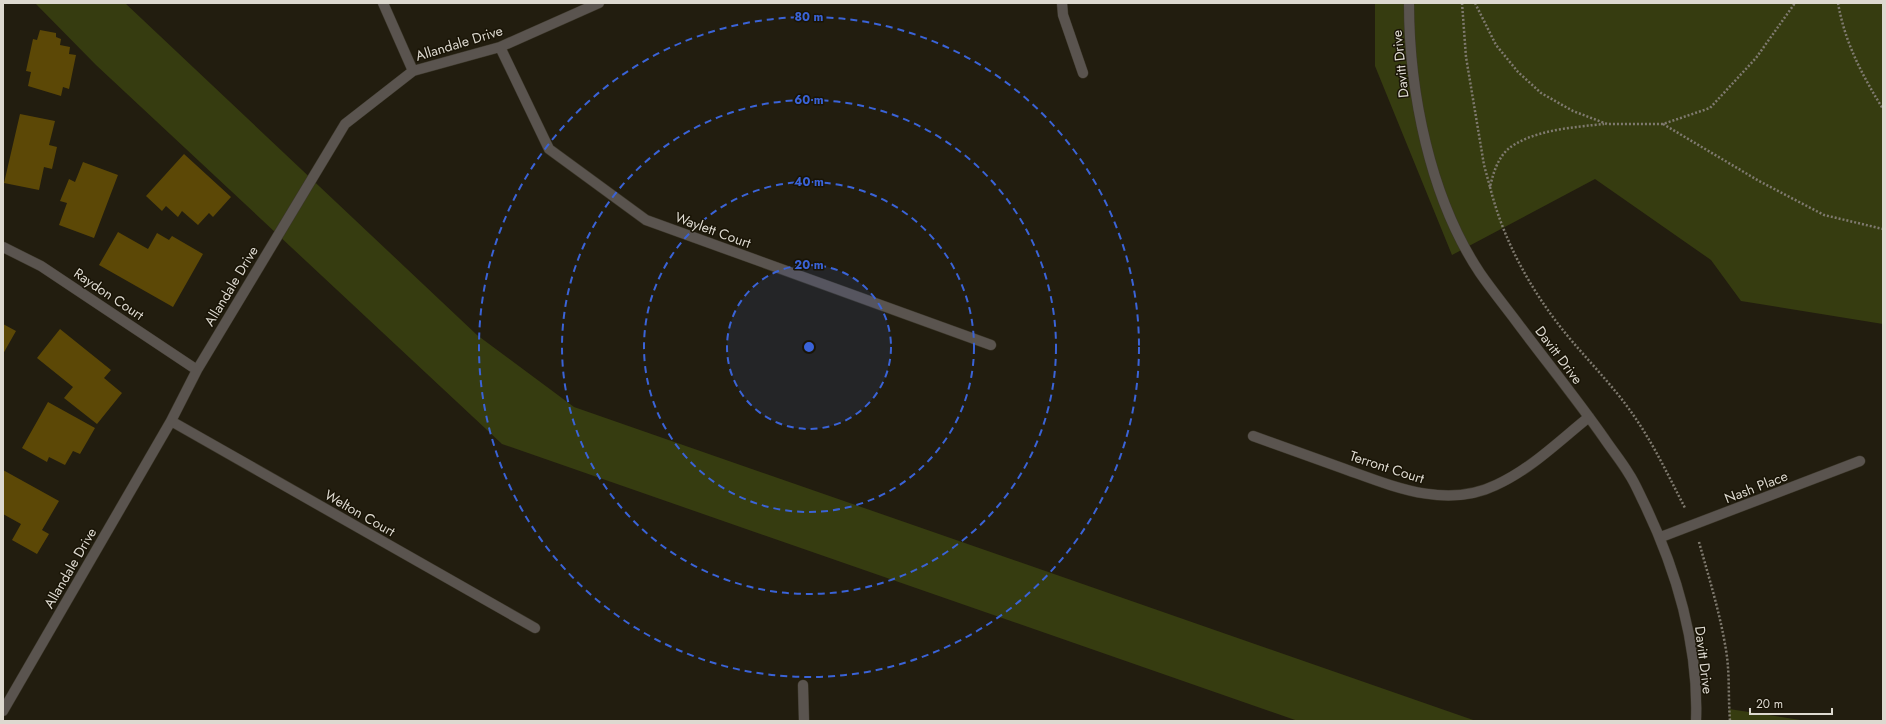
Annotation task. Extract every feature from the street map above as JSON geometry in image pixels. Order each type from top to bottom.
[{"type":"street","points":[[383,3],[414,71]]},
{"type":"street","name":"Allandale Drive","points":[[3,712],[171,422],[197,370],[345,124],[414,71],[500,47],[599,3]]},
{"type":"street","points":[[1062,3],[1063,15],[1083,73]]},
{"type":"street","name":"Davitt Drive","points":[[1409,3],[1409,32],[1415,86],[1438,183],[1452,221],[1479,272],[1589,417],[1630,475],[1661,537],[1683,607],[1693,663],[1696,721]]},
{"type":"street","name":"Waylett Court","points":[[500,47],[549,149],[646,220],[991,345]]},
{"type":"street","name":"Raydon Court","points":[[3,247],[42,266],[197,370]]},
{"type":"street","name":"Terront Court","points":[[1253,436],[1399,488],[1425,494],[1445,496],[1468,495],[1495,486],[1523,470],[1589,417]]},
{"type":"street","name":"Welton Court","points":[[171,422],[535,628]]},
{"type":"street","name":"Nash Place","points":[[1661,537],[1860,461]]},
{"type":"street","points":[[802,685],[804,721]]},
{"type":"path","points":[[1462,3],[1466,57],[1484,165],[1495,209],[1506,238],[1539,295]]},
{"type":"path","points":[[1475,3],[1496,45],[1518,72],[1541,93],[1573,111],[1607,124]]},
{"type":"path","points":[[1490,187],[1496,167],[1506,151],[1522,140],[1541,134],[1576,127],[1607,124],[1663,124],[1710,108],[1756,58],[1795,3]]},
{"type":"path","points":[[1838,3],[1842,25],[1860,71],[1883,109]]},
{"type":"path","points":[[1663,124],[1759,181],[1824,215],[1883,229]]},
{"type":"path","points":[[1729,709],[1730,721]]},
{"type":"green space","points":[[35,3],[125,3],[477,335],[574,407],[1476,721],[1298,721],[502,444],[96,65]]},
{"type":"green space","points":[[1375,3],[1883,3],[1883,324],[1741,301],[1711,260],[1595,179],[1452,255],[1375,66]]},
{"type":"green space","points":[[1729,709],[1807,721],[1730,721]]},
{"type":"building","points":[[40,30],[56,33],[56,37],[61,39],[60,45],[70,47],[69,54],[76,55],[69,89],[63,87],[61,96],[28,86],[31,72],[26,71],[33,39],[37,40]]},
{"type":"building","points":[[20,114],[55,121],[49,145],[57,147],[52,169],[44,167],[39,190],[4,183]]},
{"type":"building","points":[[184,154],[231,197],[213,217],[209,213],[198,225],[182,211],[178,217],[166,206],[162,211],[146,196]]},
{"type":"building","points":[[83,162],[118,175],[94,238],[59,225],[67,203],[60,201],[69,179],[75,182]]},
{"type":"building","points":[[118,232],[148,249],[157,233],[169,240],[172,236],[203,254],[173,307],[99,265]]},
{"type":"building","points":[[3,324],[16,331],[3,354]]},
{"type":"building","points":[[60,329],[111,370],[104,378],[122,393],[97,424],[64,398],[73,387],[37,358]]},
{"type":"building","points":[[48,402],[95,428],[80,454],[73,451],[65,465],[49,457],[47,462],[22,448]]},
{"type":"building","points":[[3,470],[59,501],[42,530],[49,534],[37,554],[12,540],[21,524],[3,514]]}]
